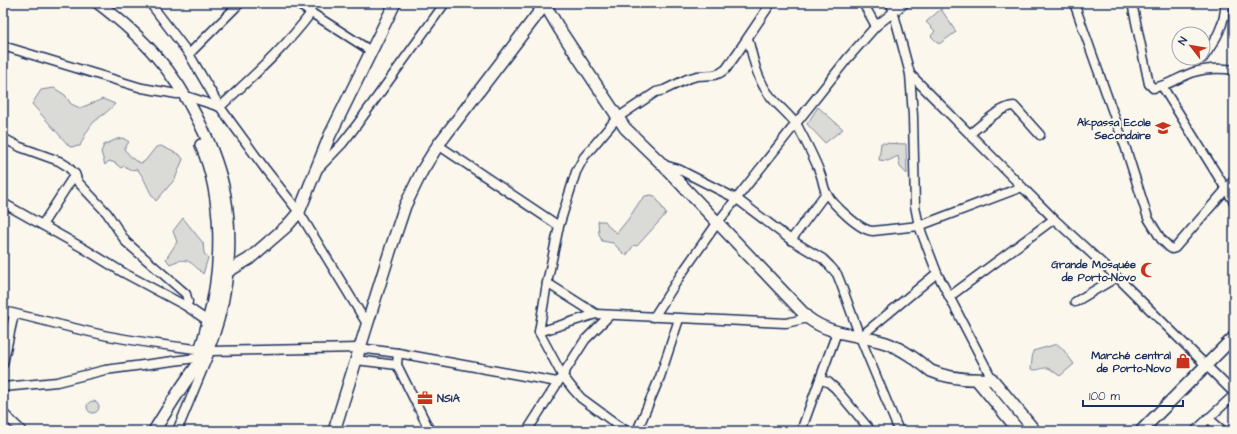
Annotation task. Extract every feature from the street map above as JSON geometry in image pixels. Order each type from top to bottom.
[{"type":"street","points":[[89,3],[109,16],[153,58],[171,82],[204,131],[225,196],[228,217],[229,250],[222,303],[213,337],[154,431]]},
{"type":"street","points":[[98,3],[136,34],[165,66],[180,95],[204,152],[216,198],[219,252],[214,296],[203,352],[177,431]]},
{"type":"street","points":[[150,3],[188,54],[220,107],[299,212],[367,324]]},
{"type":"street","points":[[188,54],[240,3]]},
{"type":"street","points":[[296,3],[371,51]]},
{"type":"street","points":[[227,272],[249,259],[287,226],[299,212],[333,129],[395,3]]},
{"type":"street","points":[[316,172],[342,144],[356,126],[446,3]]},
{"type":"street","points":[[334,431],[405,206],[422,171],[438,145],[545,3],[560,30],[625,128],[718,222],[808,318],[824,328],[878,340],[894,346],[931,371],[938,374],[977,380],[992,379]]},
{"type":"street","points":[[626,431],[581,398],[559,379],[539,332],[547,282],[560,226],[577,168],[584,157],[617,118],[656,92],[664,90],[687,79],[720,73],[726,69],[771,3]]},
{"type":"street","points":[[863,3],[876,26]]},
{"type":"street","points":[[891,3],[910,74],[913,116],[914,206],[919,226],[937,273],[992,379],[1036,431]]},
{"type":"street","points":[[1074,3],[1126,149],[1148,218],[1161,239],[1172,249],[1175,248],[1234,180]]},
{"type":"street","points":[[1132,3],[1149,84],[1153,88],[1162,86],[1194,72],[1217,68],[1234,70]]},
{"type":"street","points":[[1211,46],[1222,25],[1225,3]]},
{"type":"street","points":[[654,317],[680,276],[718,222],[847,59],[876,26],[894,13],[903,4]]},
{"type":"street","points":[[220,107],[284,46],[311,13]]},
{"type":"street","points":[[748,38],[760,80],[770,96],[796,124],[814,158],[826,193],[846,215],[862,228],[868,231],[919,226],[1022,187]]},
{"type":"street","points":[[3,46],[142,88],[180,95],[220,107]]},
{"type":"street","points":[[1194,72],[1198,66]]},
{"type":"street","points":[[910,74],[1054,219],[1117,277],[1234,394],[1195,431]]},
{"type":"street","points":[[1162,86],[1234,202]]},
{"type":"street","points":[[970,134],[988,118],[1010,106],[1014,106],[1040,136]]},
{"type":"street","points":[[3,138],[20,147],[59,161],[75,174],[78,182],[107,213],[126,242],[186,294],[188,302],[186,306]]},
{"type":"street","points":[[438,145],[560,226]]},
{"type":"street","points":[[661,164],[678,169],[737,199],[791,240],[823,259],[837,274],[860,337],[899,431]]},
{"type":"street","points":[[42,225],[75,174]]},
{"type":"street","points":[[791,240],[826,193]]},
{"type":"street","points":[[3,203],[124,273],[186,306],[208,321]]},
{"type":"street","points":[[949,297],[1054,219]]},
{"type":"street","points":[[860,337],[937,273]]},
{"type":"street","points":[[1075,302],[1117,277]]},
{"type":"street","points":[[547,282],[596,314]]},
{"type":"street","points":[[3,311],[99,334],[203,352]]},
{"type":"street","points":[[3,364],[14,314]]},
{"type":"street","points":[[539,332],[596,314],[786,323],[808,318]]},
{"type":"street","points":[[527,431],[585,340],[610,315]]},
{"type":"street","points":[[637,431],[660,377],[679,318]]},
{"type":"street","points":[[801,431],[837,332]]},
{"type":"street","points":[[1141,431],[1207,366],[1234,337]]},
{"type":"street","points":[[3,387],[57,382],[105,370],[203,352],[359,348],[398,352],[559,379]]},
{"type":"street","points":[[398,352],[397,365],[430,431]]},
{"type":"street","points":[[356,360],[397,365]]},
{"type":"street","points":[[820,380],[828,382],[835,388],[871,431]]},
{"type":"street","points":[[977,380],[1020,431]]},
{"type":"street","points":[[3,413],[22,431]]},
{"type":"street","points":[[1208,418],[1223,431]]},
{"type":"street","points":[[1233,431],[1234,427]]},
{"type":"shaded area","points":[[941,9],[956,32],[939,44],[931,36],[935,31],[926,22]]},
{"type":"shaded area","points":[[54,88],[65,95],[71,104],[80,108],[103,99],[115,104],[95,121],[86,133],[80,146],[70,147],[32,104],[41,90]]},
{"type":"shaded area","points":[[818,107],[843,129],[825,143],[807,124]]},
{"type":"shaded area","points":[[123,138],[129,142],[124,149],[134,160],[141,163],[145,161],[156,147],[161,146],[180,155],[183,159],[175,179],[156,201],[137,169],[131,170],[124,166],[121,168],[115,163],[109,161],[105,165],[101,152],[104,145]]},
{"type":"shaded area","points":[[881,143],[906,144],[907,174],[900,167],[898,156],[888,161],[879,160]]},
{"type":"shaded area","points":[[645,196],[655,196],[666,214],[637,246],[634,245],[626,256],[613,243],[602,241],[599,234],[598,221],[605,221],[611,229],[617,233],[640,201]]},
{"type":"shaded area","points":[[183,218],[203,243],[204,253],[208,258],[203,274],[192,263],[185,260],[170,264],[166,259],[177,242],[173,231]]},
{"type":"shaded area","points":[[1057,344],[1062,348],[1074,364],[1060,376],[1048,368],[1035,370],[1031,369],[1033,351]]},
{"type":"shaded area","points":[[93,401],[97,403],[99,407],[97,411],[93,413],[89,411],[87,407],[89,403]]},
{"type":"place","name":"Akpassa Ecole Secondaire","points":[[1163,128]]},
{"type":"place","name":"Grande Mosquée de Porto-Novo","points":[[1148,270]]},
{"type":"place","name":"Marché central de Porto-Novo","points":[[1183,361]]},
{"type":"place","name":"NSIA","points":[[425,398]]}]
